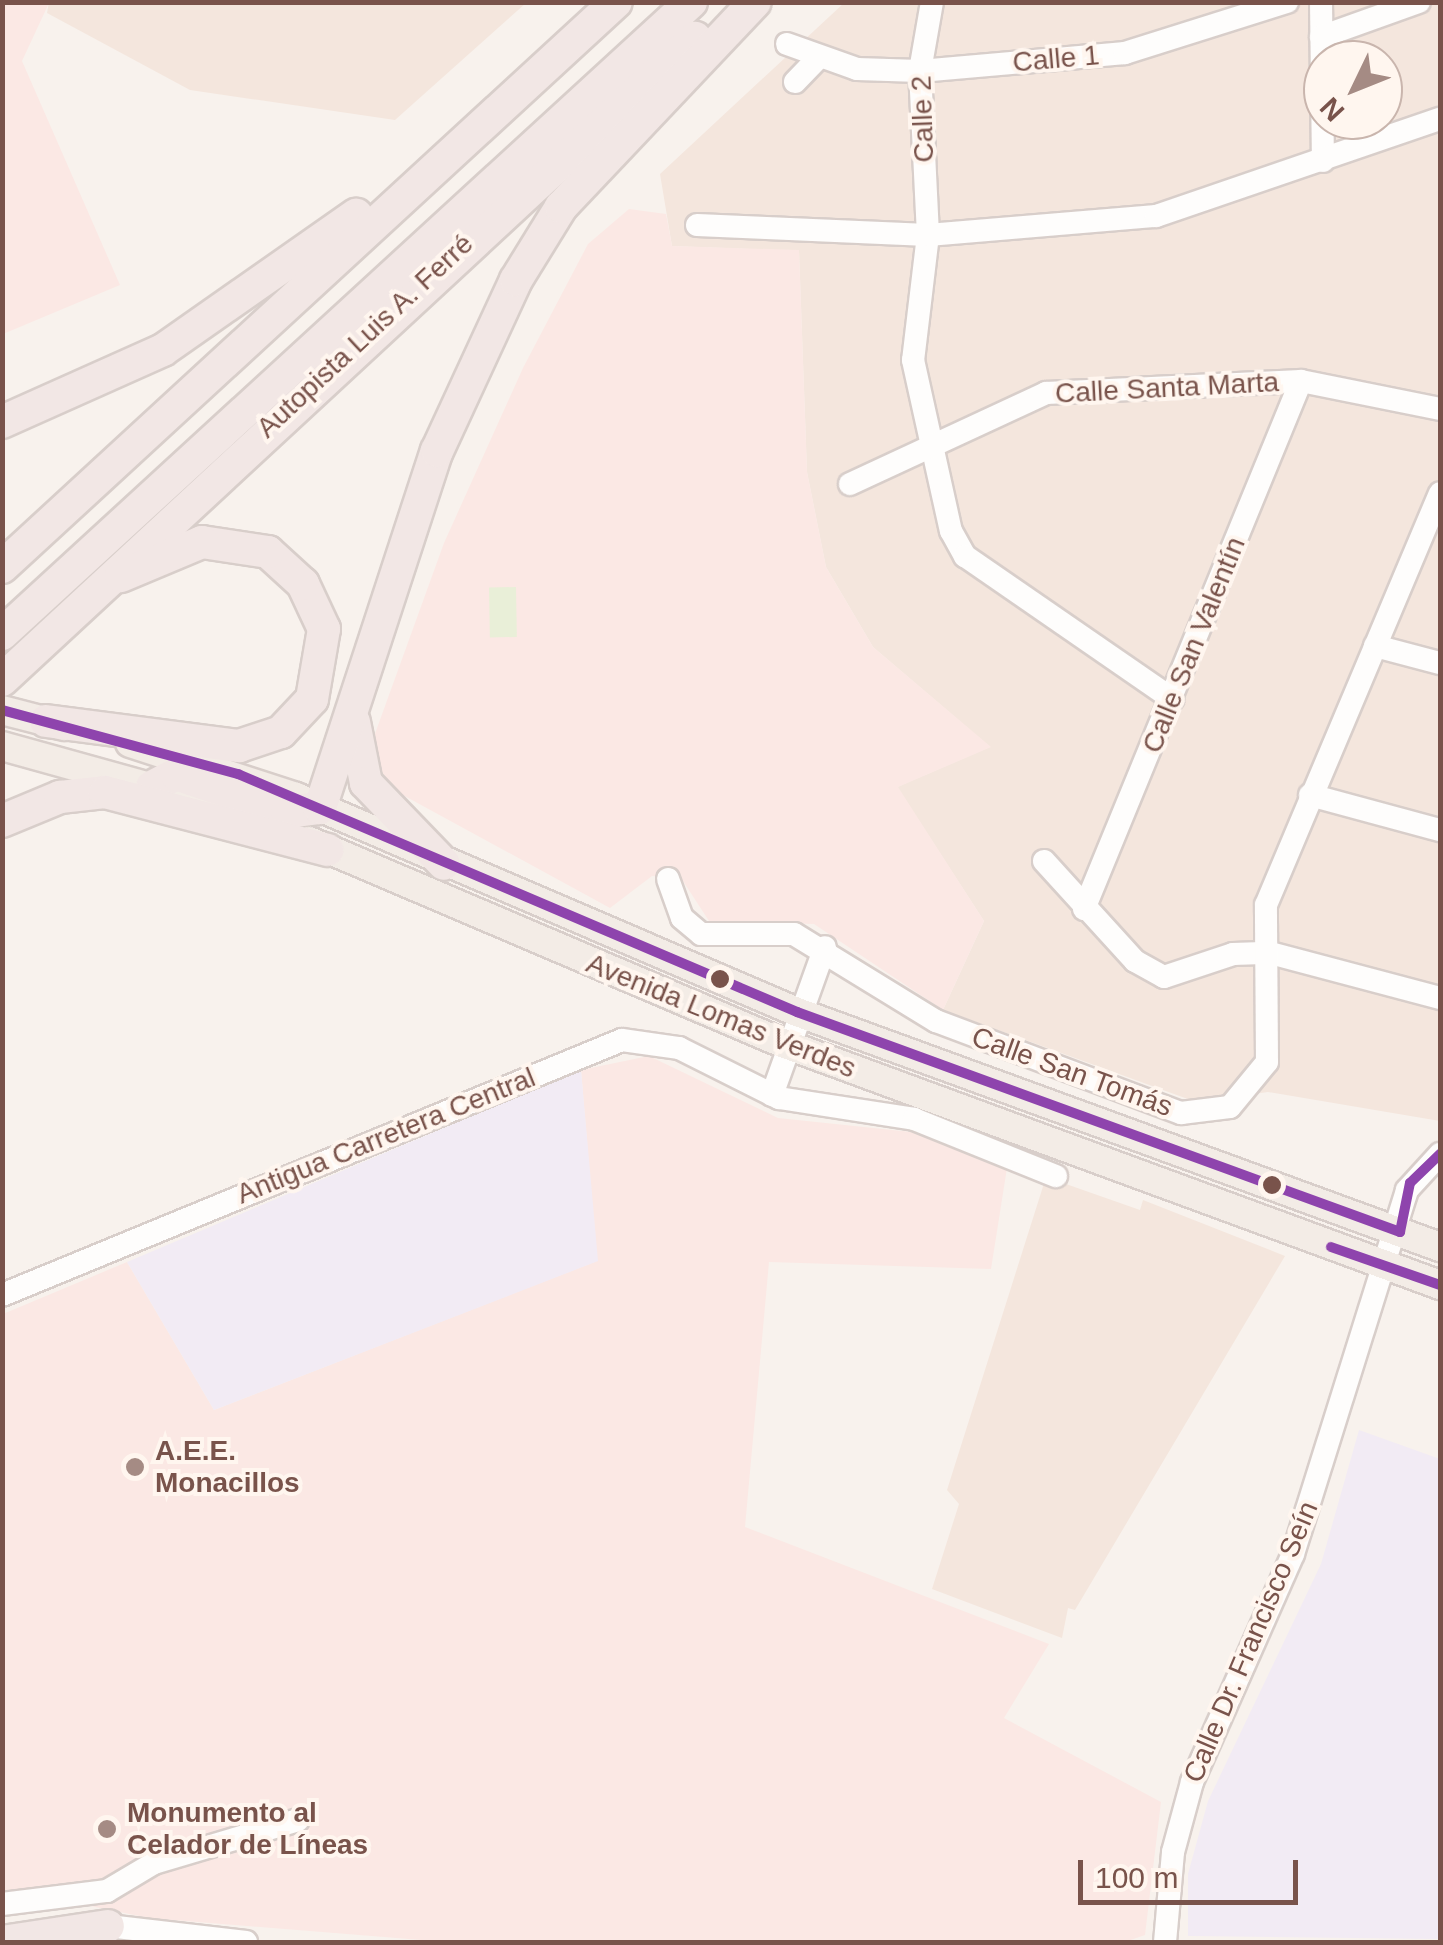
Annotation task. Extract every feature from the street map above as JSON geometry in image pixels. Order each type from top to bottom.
[{"type":"highway","points":[[2,567],[616,2]]},
{"type":"highway","points":[[15,644],[690,2]]},
{"type":"highway","name":"Autopista Luis A. Ferré","points":[[2,680],[15,644],[90,591],[736,2]]},
{"type":"highway","points":[[152,787],[176,774],[287,812],[320,808],[437,452],[537,242],[754,2]]},
{"type":"highway","points":[[2,422],[163,350],[462,142]]},
{"type":"highway","points":[[46,721],[239,746],[282,732],[320,682],[317,608],[292,571],[251,545],[190,544],[90,591]]},
{"type":"highway","points":[[353,706],[366,784],[444,864]]},
{"type":"highway","points":[[2,821],[60,797],[105,792],[328,850]]},
{"type":"highway","points":[[2,1942],[107,1937]]},
{"type":"main road","name":"Avenida Lomas Verdes","points":[[2,710],[238,774],[797,1012],[1401,1226],[1440,1247]]},
{"type":"main road","name":"Avenida Lomas Verdes","points":[[2,746],[152,787],[328,850],[786,1044],[1440,1285]]},
{"type":"street","name":"Calle 2","points":[[932,2],[920,72],[928,236],[914,360],[932,448],[966,556],[1172,700]]},
{"type":"street","name":"Calle 1","points":[[787,44],[818,58],[920,72],[1125,53],[1287,2]]},
{"type":"street","points":[[1321,2],[1322,161]]},
{"type":"street","points":[[1321,38],[1418,2]]},
{"type":"street","points":[[795,82],[818,58]]},
{"type":"street","points":[[696,225],[928,236],[1156,216],[1440,119]]},
{"type":"street","name":"Calle Santa Marta","points":[[850,484],[1046,392],[1302,381],[1440,409]]},
{"type":"street","name":"Calle San Valentín","points":[[1084,909],[1302,381]]},
{"type":"street","name":"Calle San Tomás","points":[[668,879],[682,918],[701,934],[794,934],[825,946],[936,1022],[1157,1106],[1208,1115],[1246,1096],[1267,1062],[1270,953],[1266,904],[1440,498]]},
{"type":"street","points":[[1375,646],[1440,664]]},
{"type":"street","points":[[1310,795],[1440,830]]},
{"type":"street","points":[[1044,861],[1135,962],[1164,976],[1233,954],[1270,953],[1440,998]]},
{"type":"street","points":[[772,1095],[797,1012],[825,946]]},
{"type":"street","name":"Antigua Carretera Central","points":[[2,1294],[622,1040],[679,1048],[772,1095],[914,1119],[1056,1176]]},
{"type":"street","name":"Calle Dr. Francisco Seín","points":[[1165,1942],[1172,1852],[1192,1782],[1288,1568],[1389,1267],[1416,1174],[1440,1154]]},
{"type":"street","points":[[1401,1226],[1440,1164]]},
{"type":"street","points":[[2,1904],[107,1891],[154,1863],[298,1820]]},
{"type":"street","points":[[107,1891],[107,1937],[246,1942]]},
{"type":"shaded area","points":[[3,2],[49,3],[22,61],[120,285],[3,334]]},
{"type":"shaded area","points":[[49,2],[526,3],[395,120],[190,90],[47,13]]},
{"type":"shaded area","points":[[844,3],[1440,3],[1440,1121],[1268,1092],[1196,1102],[943,1010],[984,921],[897,787],[990,747],[873,647],[826,567],[807,472],[799,251],[672,246],[660,174]]},
{"type":"shaded area","points":[[629,209],[666,214],[672,246],[799,250],[807,472],[826,567],[873,647],[991,747],[898,787],[984,921],[943,1010],[814,924],[709,921],[681,878],[652,876],[610,908],[390,788],[368,753],[444,543],[523,368],[588,244]]},
{"type":"shaded area","points":[[649,1056],[778,1118],[911,1132],[1007,1168],[991,1269],[769,1262],[745,1527],[1049,1644],[1004,1718],[1161,1802],[1145,1935],[1125,1942],[446,1942],[149,1918],[76,1903],[3,1917],[3,1314],[127,1262],[214,1410],[597,1261],[581,1070]]},
{"type":"shaded area","points":[[581,1070],[598,1261],[214,1410],[127,1262]]},
{"type":"shaded area","points":[[1046,1177],[1140,1210],[1143,1200],[1285,1256],[1075,1610],[1068,1608],[1062,1638],[932,1589],[959,1504],[947,1490]]},
{"type":"shaded area","points":[[1359,1430],[1440,1459],[1440,1939],[1188,1936],[1188,1874],[1208,1801],[1321,1564]]},
{"type":"green space","points":[[489,587],[516,587],[517,637],[490,637]]},
{"type":"transit line","points":[[2,710],[238,774],[797,1012],[1400,1232],[1410,1183],[1440,1154]]},
{"type":"transit line","points":[[1331,1247],[1440,1285]]},
{"type":"place","name":"A.E.E. Monacillos","points":[[135,1467]]},
{"type":"place","name":"Monumento al Celador de Líneas","points":[[107,1829]]}]
